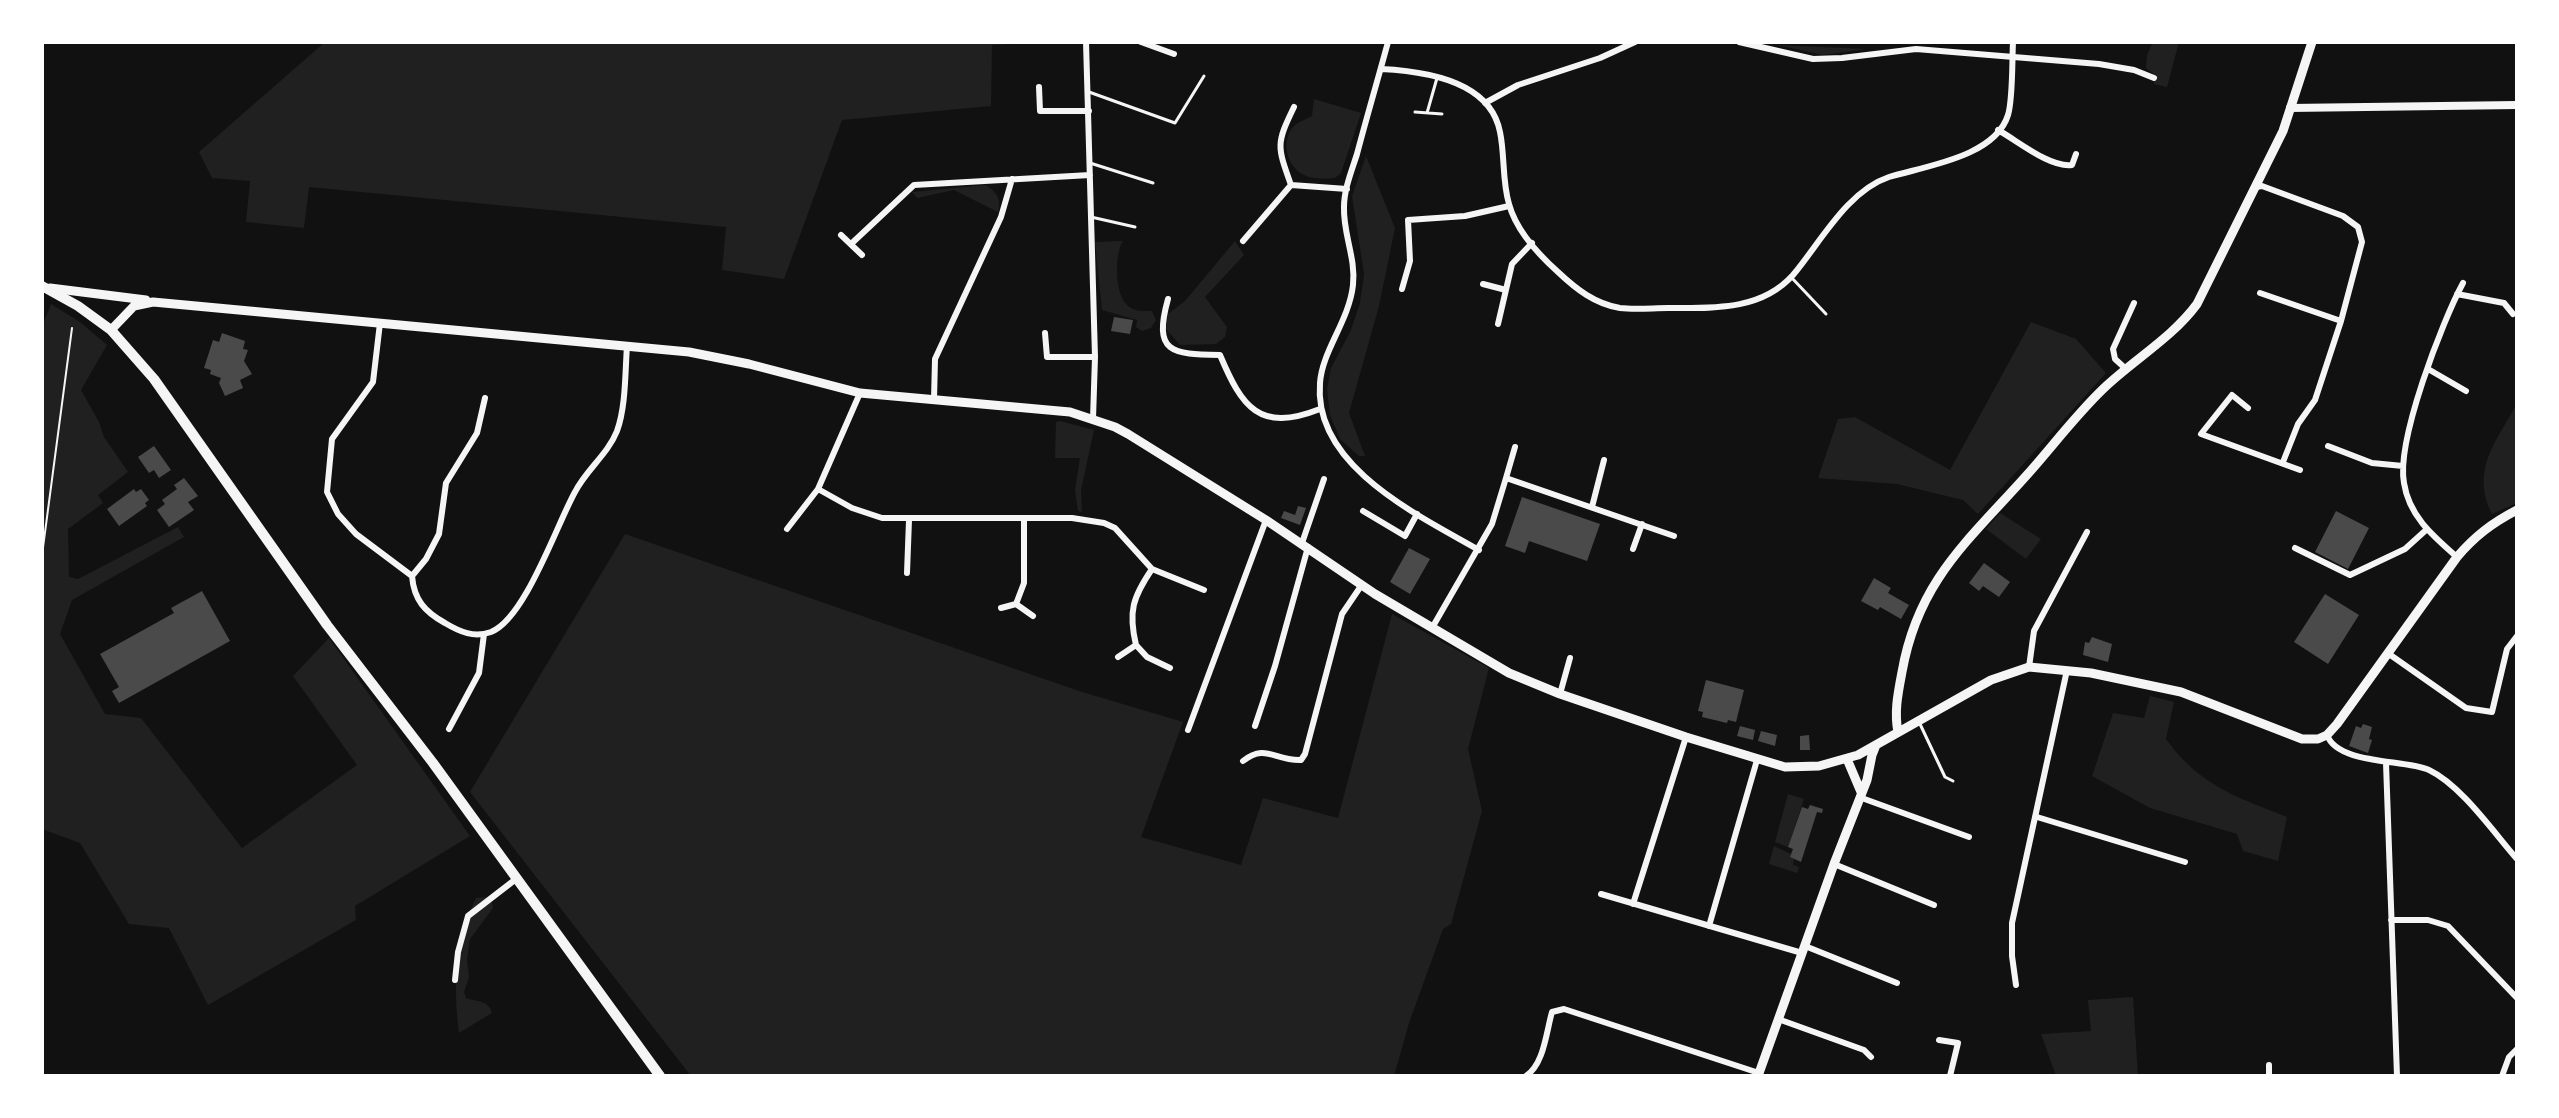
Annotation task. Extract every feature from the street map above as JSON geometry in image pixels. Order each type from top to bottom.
[{"type":"main road","points":[[1898,732],[1897,700],[1905,655],[1930,587],[1958,550],[2089,403],[2180,325],[2197,304],[2283,131],[2312,42]]},
{"type":"main road","points":[[42,286],[153,302],[714,356],[860,393],[1070,412],[1128,434],[1305,545],[1361,586],[1509,673],[1560,694],[1686,737],[1785,767],[1801,768],[1847,759],[1991,680],[2029,667],[2067,670],[2181,692],[2208,700],[2291,737],[2310,740],[2327,735],[2457,557],[2474,537],[2493,522],[2517,510]]},
{"type":"main road","points":[[42,286],[78,306],[111,330],[154,379],[327,625],[433,763],[660,1076]]},
{"type":"main road","points":[[111,330],[134,306],[153,302]]},
{"type":"main road","points":[[1759,1075],[1867,780],[1876,745]]},
{"type":"main road","points":[[1847,759],[1860,795]]},
{"type":"street","points":[[1086,42],[1095,357],[1093,419]]},
{"type":"street","points":[[1141,42],[1174,54]]},
{"type":"street","points":[[1388,42],[1343,205],[1354,284],[1344,320],[1322,370],[1320,409],[1334,443],[1355,467],[1417,514],[1479,550]]},
{"type":"street","points":[[1485,103],[1518,85],[1600,58],[1635,42]]},
{"type":"street","points":[[1739,42],[1813,59],[1842,58],[1916,45],[2099,64],[2134,70],[2154,78]]},
{"type":"street","points":[[1381,69],[1424,72],[1469,90],[1485,103],[1500,130],[1509,206],[1518,226],[1574,287],[1596,301],[1621,308],[1740,306],[1765,296],[1791,277],[1832,222],[1883,179],[1948,162],[1979,148],[1998,130],[2008,115],[2013,42]]},
{"type":"street","points":[[1039,87],[1040,111],[1089,111]]},
{"type":"street","points":[[2290,108],[2517,105]]},
{"type":"street","points":[[1291,185],[1279,153],[1280,136],[1294,107]]},
{"type":"street","points":[[1998,130],[2062,166],[2072,165],[2076,154]]},
{"type":"street","points":[[851,244],[914,185],[1090,175]]},
{"type":"street","points":[[934,400],[935,359],[1001,217],[1012,179]]},
{"type":"street","points":[[1291,185],[1347,189]]},
{"type":"street","points":[[1243,241],[1291,185]]},
{"type":"street","points":[[2256,187],[2262,186],[2343,216],[2358,227],[2362,242],[2315,400],[2298,424],[2283,462]]},
{"type":"street","points":[[1402,289],[1410,261],[1408,220],[1465,216],[1509,206]]},
{"type":"street","points":[[841,235],[862,255]]},
{"type":"street","points":[[1498,324],[1512,264],[1532,243]]},
{"type":"street","points":[[2457,557],[2426,530],[2408,498],[2403,482],[2403,466],[2413,417],[2440,332],[2463,283]]},
{"type":"street","points":[[1483,284],[1506,290]]},
{"type":"street","points":[[2260,293],[2341,321]]},
{"type":"street","points":[[2457,294],[2504,303],[2513,314]]},
{"type":"street","points":[[1168,299],[1161,324],[1168,344],[1175,351],[1185,354],[1220,355],[1235,391],[1252,409],[1286,418],[1320,409]]},
{"type":"street","points":[[2126,369],[2115,359],[2113,349],[2134,303]]},
{"type":"street","points":[[380,323],[373,382],[332,439],[327,492],[338,514],[356,534],[412,576],[417,599],[434,617],[468,634],[484,634],[501,627],[517,606],[534,580],[577,488],[616,434],[627,346]]},
{"type":"street","points":[[1045,333],[1047,357],[1095,357]]},
{"type":"street","points":[[2428,369],[2466,391]]},
{"type":"street","points":[[787,529],[818,489],[860,393]]},
{"type":"street","points":[[2248,408],[2232,395],[2201,434],[2300,470]]},
{"type":"street","points":[[412,576],[426,559],[439,534],[446,483],[477,433],[485,398]]},
{"type":"street","points":[[2328,446],[2372,463],[2403,466]]},
{"type":"street","points":[[1432,628],[1492,524],[1515,447]]},
{"type":"street","points":[[1592,507],[1604,460]]},
{"type":"street","points":[[1506,478],[1674,536]]},
{"type":"street","points":[[1255,726],[1286,628],[1324,479]]},
{"type":"street","points":[[818,489],[866,514],[909,520],[1072,518],[1104,523],[1115,528],[1152,569],[1204,590]]},
{"type":"street","points":[[1363,511],[1405,536],[1417,514]]},
{"type":"street","points":[[1016,604],[1024,583],[1024,518]]},
{"type":"street","points":[[907,573],[909,520]]},
{"type":"street","points":[[1188,730],[1266,520]]},
{"type":"street","points":[[1633,549],[1642,524]]},
{"type":"street","points":[[2295,548],[2350,575],[2405,549],[2426,530]]},
{"type":"street","points":[[2029,667],[2034,631],[2087,532]]},
{"type":"street","points":[[1152,569],[1134,597],[1132,629],[1136,645],[1147,657],[1170,668]]},
{"type":"street","points":[[1243,761],[1254,753],[1263,752],[1301,760],[1342,614],[1361,586]]},
{"type":"street","points":[[1001,608],[1016,604]]},
{"type":"street","points":[[1016,604],[1033,616]]},
{"type":"street","points":[[449,729],[479,673],[484,634]]},
{"type":"street","points":[[2389,654],[2466,708],[2492,712],[2507,649],[2517,636]]},
{"type":"street","points":[[1118,657],[1136,645]]},
{"type":"street","points":[[1560,694],[1570,658]]},
{"type":"street","points":[[2016,985],[2012,923],[2067,670]]},
{"type":"street","points":[[2327,735],[2333,745],[2344,751],[2386,763],[2428,770],[2446,782],[2517,859]]},
{"type":"street","points":[[1633,904],[1686,737]]},
{"type":"street","points":[[1709,926],[1757,760]]},
{"type":"street","points":[[2386,763],[2397,1076]]},
{"type":"street","points":[[1860,795],[1969,837]]},
{"type":"street","points":[[2037,817],[2185,862]]},
{"type":"street","points":[[2508,849],[2517,842]]},
{"type":"street","points":[[1834,864],[1934,905]]},
{"type":"street","points":[[455,980],[458,952],[468,916],[516,879]]},
{"type":"street","points":[[1601,894],[1803,950],[1897,983]]},
{"type":"street","points":[[2391,920],[2428,920],[2448,926],[2517,998]]},
{"type":"street","points":[[1526,1076],[1534,1071],[1539,1061],[1552,1012],[1564,1009],[1759,1075]]},
{"type":"street","points":[[1778,1019],[1864,1050],[1871,1057]]},
{"type":"street","points":[[1939,1040],[1958,1043],[1950,1076]]},
{"type":"street","points":[[2502,1076],[2509,1057],[2517,1049]]},
{"type":"street","points":[[2269,1065],[2269,1076]]},
{"type":"lane","points":[[1089,92],[1175,123],[1204,76]]},
{"type":"lane","points":[[1427,113],[1437,77]]},
{"type":"lane","points":[[1415,112],[1442,114]]},
{"type":"lane","points":[[1090,163],[1153,183]]},
{"type":"lane","points":[[1091,217],[1135,227]]},
{"type":"lane","points":[[1791,277],[1826,314]]},
{"type":"lane","points":[[1918,721],[1945,777],[1953,781]]},
{"type":"path","points":[[42,555],[72,328]]},
{"type":"shaded area","points":[[325,42],[1051,42],[992,45],[991,106],[842,120],[784,279],[722,270],[726,227],[309,187],[304,228],[246,222],[250,181],[212,178],[199,152]]},
{"type":"shaded area","points":[[2153,42],[2179,42],[2167,87],[2154,84],[2154,74],[2146,68],[2147,55]]},
{"type":"shaded area","points":[[1777,45],[1866,49],[1823,55]]},
{"type":"shaded area","points":[[1314,99],[1361,113],[1341,173],[1335,178],[1315,178],[1302,174],[1288,155],[1286,147],[1290,132],[1312,116]]},
{"type":"shaded area","points":[[1366,156],[1395,228],[1379,306],[1349,413],[1365,456],[1359,456],[1340,439],[1330,415],[1327,389],[1331,368],[1351,330],[1360,303],[1364,274],[1352,196]]},
{"type":"shaded area","points":[[986,185],[997,196],[998,212],[954,190],[917,198],[912,192]]},
{"type":"shaded area","points":[[1123,241],[1118,255],[1117,274],[1123,300],[1133,309],[1152,311],[1156,320],[1151,328],[1142,331],[1136,327],[1137,320],[1102,310],[1095,242]]},
{"type":"shaded area","points":[[1235,241],[1244,255],[1205,297],[1227,327],[1225,337],[1216,344],[1180,345],[1166,329],[1168,314],[1185,301]]},
{"type":"shaded area","points":[[51,304],[80,322],[107,345],[81,390],[104,437],[128,472],[98,495],[103,503],[68,529],[69,577],[78,579],[178,527],[184,537],[72,600],[60,634],[105,714],[141,718],[242,848],[357,765],[293,676],[329,638],[470,836],[355,906],[356,920],[208,1005],[169,928],[129,924],[80,843],[42,829],[42,327]]},
{"type":"shaded area","points":[[2031,322],[2076,339],[2106,373],[1978,514],[1963,500],[1897,484],[1818,478],[1838,419],[1855,417],[1950,470]]},
{"type":"shaded area","points":[[2517,404],[2517,503],[2492,514],[2486,498],[2485,470],[2494,444]]},
{"type":"shaded area","points":[[1056,422],[1094,430],[1081,490],[1082,512],[1078,511],[1075,490],[1080,458],[1055,458]]},
{"type":"shaded area","points":[[2000,513],[2041,539],[2026,559],[1986,529]]},
{"type":"shaded area","points":[[625,534],[1079,691],[1183,722],[1141,837],[1241,865],[1263,798],[1338,818],[1392,614],[1489,668],[1468,749],[1482,811],[1451,924],[1443,929],[1409,1023],[1394,1076],[691,1076],[470,792]]},
{"type":"shaded area","points":[[2150,696],[2174,702],[2166,739],[2192,768],[2235,796],[2287,817],[2278,861],[2243,851],[2237,834],[2150,808],[2092,776],[2113,713],[2144,718]]},
{"type":"shaded area","points":[[1788,794],[1804,799],[1788,847],[1775,842]]},
{"type":"shaded area","points":[[1774,846],[1791,854],[1793,865],[1799,867],[1797,873],[1769,864]]},
{"type":"shaded area","points":[[485,897],[492,902],[493,908],[470,939],[467,960],[469,977],[464,992],[466,998],[485,1004],[492,1013],[459,1033],[456,981],[460,947],[476,898]]},
{"type":"shaded area","points":[[2133,997],[2138,1076],[2056,1076],[2041,1034],[2091,1031],[2088,1000]]},
{"type":"building","points":[[1114,317],[1133,320],[1130,334],[1111,331]]},
{"type":"building","points":[[222,333],[245,341],[243,349],[248,350],[244,361],[252,374],[240,380],[243,388],[225,396],[219,383],[221,378],[204,368],[213,340],[219,342]]},
{"type":"building","points":[[154,446],[171,470],[159,478],[154,470],[149,473],[138,457]]},
{"type":"building","points":[[184,478],[198,496],[188,502],[194,510],[169,527],[157,510],[165,504],[162,500],[177,489],[174,485]]},
{"type":"building","points":[[134,489],[136,492],[141,489],[149,500],[145,503],[147,506],[119,526],[107,509]]},
{"type":"building","points":[[1522,497],[1600,524],[1587,561],[1529,541],[1525,553],[1505,546]]},
{"type":"building","points":[[1298,506],[1306,508],[1300,525],[1281,518],[1284,511],[1295,515]]},
{"type":"building","points":[[2336,511],[2369,528],[2348,569],[2315,552]]},
{"type":"building","points":[[1409,548],[1430,559],[1410,594],[1390,582]]},
{"type":"building","points":[[1984,563],[2010,582],[1999,597],[1983,586],[1979,591],[1969,583]]},
{"type":"building","points":[[1874,578],[1891,588],[1888,593],[1909,605],[1901,619],[1861,601]]},
{"type":"building","points":[[202,591],[230,641],[119,703],[112,691],[119,687],[100,654],[174,613],[171,608]]},
{"type":"building","points":[[2325,594],[2359,615],[2328,664],[2294,642]]},
{"type":"building","points":[[2092,637],[2112,644],[2108,662],[2083,655],[2085,642],[2089,643]]},
{"type":"building","points":[[1706,680],[1744,690],[1736,722],[1702,717],[1703,712],[1698,711]]},
{"type":"building","points":[[2363,724],[2372,727],[2368,753],[2349,746],[2356,726],[2361,728]]},
{"type":"building","points":[[1740,726],[1755,730],[1753,740],[1737,736]]},
{"type":"building","points":[[1761,731],[1777,735],[1775,746],[1758,741]]},
{"type":"building","points":[[1809,735],[1810,750],[1800,750],[1800,736]]},
{"type":"building","points":[[1810,805],[1823,809],[1822,813],[1817,812],[1801,862],[1790,857],[1793,849],[1788,847],[1802,807],[1808,809]]}]
